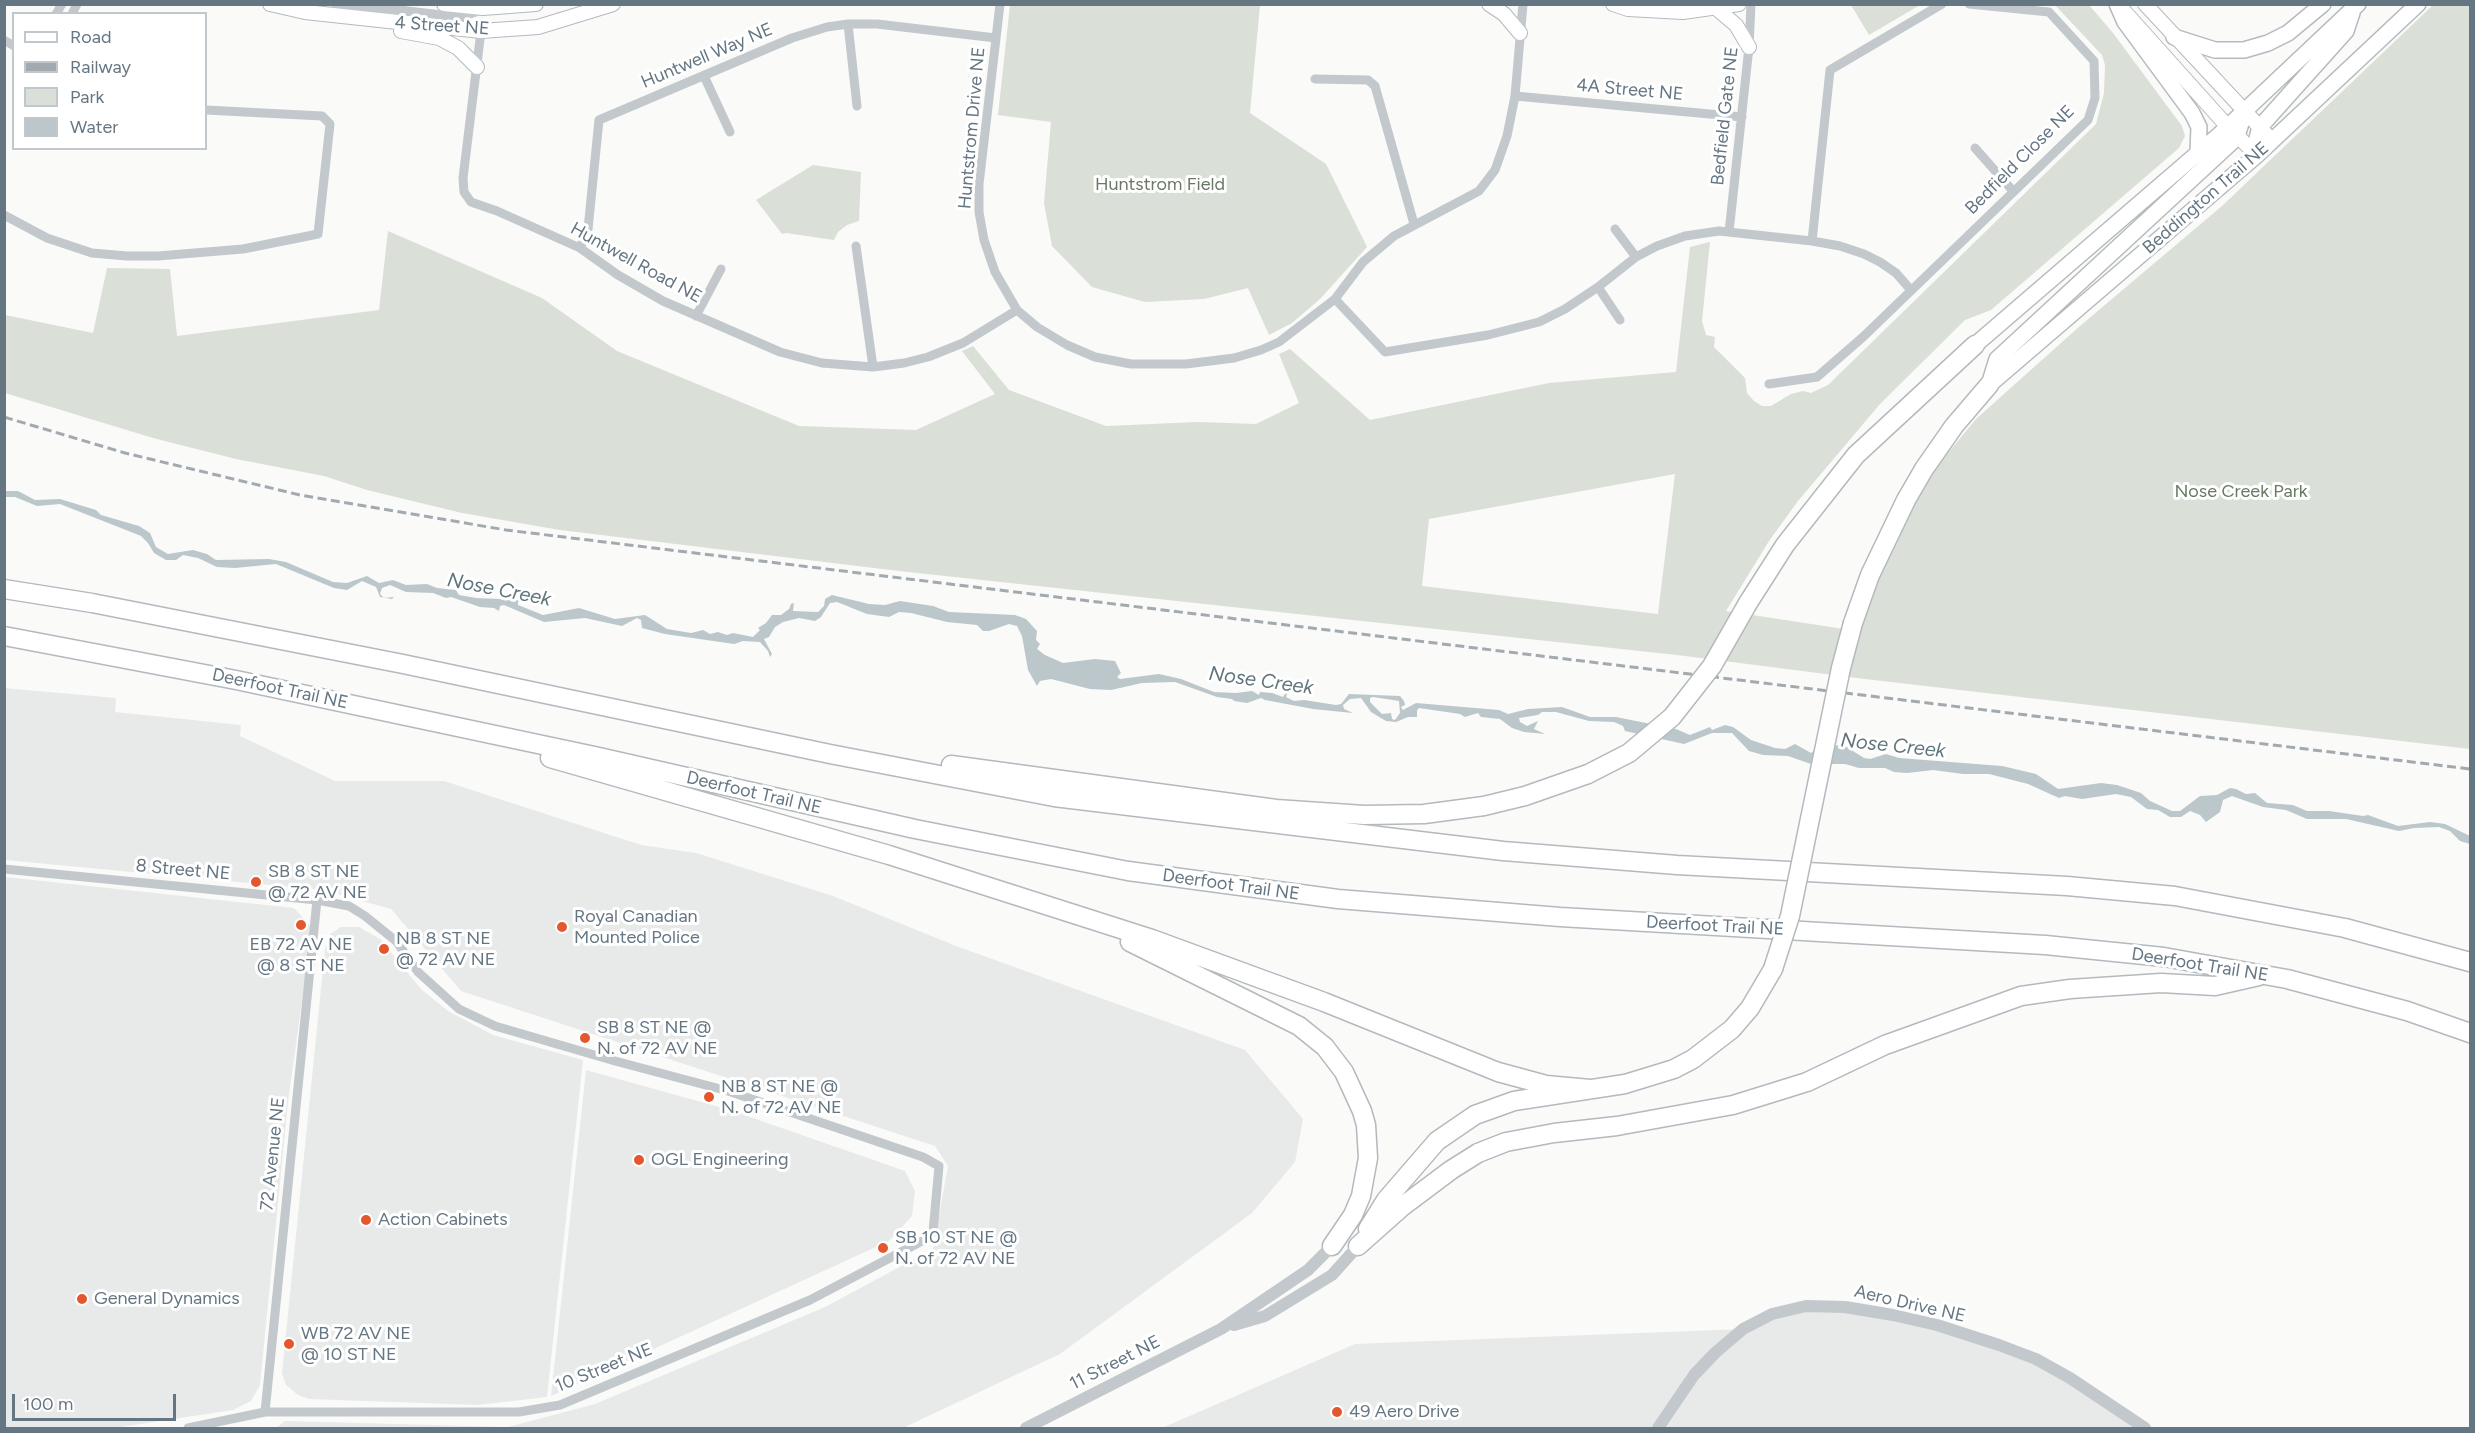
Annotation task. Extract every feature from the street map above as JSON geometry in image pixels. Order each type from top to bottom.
[{"type":"highway","points":[[830,754],[879,754],[1065,782],[1276,809],[1364,816],[1424,814],[1484,806],[1525,796],[1588,774],[1629,753],[1672,717],[1712,666],[1785,545],[1856,455],[1976,345]]},
{"type":"highway","points":[[1358,1246],[1386,1200],[1437,1141],[1475,1115],[1514,1101],[1625,1084],[1674,1069],[1693,1059],[1731,1029],[1750,1008],[1773,969],[1790,916],[1841,668],[1853,623],[1870,575],[1918,480],[1953,426],[1989,385]]},
{"type":"highway","points":[[4,578],[92,603]]},
{"type":"highway","points":[[4,589],[92,603],[403,664],[830,754],[1054,797],[1503,851],[1677,865],[2067,886],[2175,896],[2345,928],[2470,962]]},
{"type":"highway","name":"Deerfoot Trail NE","points":[[4,636],[236,680],[915,829],[1163,876],[1338,899],[1537,916],[2045,945],[2164,957],[2266,974],[2407,1011],[2470,1033]]},
{"type":"highway","points":[[499,736],[561,761],[889,855],[1152,939],[1297,992],[1498,1072],[1546,1085],[1590,1089]]},
{"type":"highway","points":[[1041,903],[1275,1012],[1313,1036],[1336,1060],[1350,1082],[1362,1111],[1367,1133],[1368,1158],[1357,1206],[1344,1231],[1332,1246]]},
{"type":"highway","points":[[1358,1246],[1403,1206],[1451,1170],[1478,1153],[1506,1142],[1554,1133],[1617,1126],[1733,1105],[1806,1082],[1885,1045],[2021,996],[2070,989],[2161,983],[2215,986],[2266,974]]},
{"type":"main road","name":"4 Street NE","points":[[270,4],[305,12],[481,31],[537,27],[613,4]]},
{"type":"main road","name":"4 Street NE","points":[[444,4],[483,6],[536,4]]},
{"type":"main road","points":[[1489,4],[1504,14],[1520,33]]},
{"type":"main road","points":[[1613,4],[1628,9],[1662,11],[1717,9],[1739,4]]},
{"type":"main road","points":[[2117,4],[2232,131],[2257,155]]},
{"type":"main road","points":[[2117,4],[2125,22],[2192,113],[2199,127],[2199,152]]},
{"type":"main road","points":[[2145,4],[2174,38],[2272,141]]},
{"type":"main road","points":[[2174,38],[2215,50],[2244,50],[2268,43],[2288,33],[2323,4]]},
{"type":"main road","name":"Beddington Trail NE","points":[[1989,385],[2257,155],[2418,4]]},
{"type":"main road","points":[[2257,155],[2255,146],[2260,127],[2346,30],[2356,7]]},
{"type":"main road","points":[[1989,385],[1997,359],[2232,131],[2244,112],[2356,7]]},
{"type":"main road","points":[[1717,9],[1736,25],[1749,47]]},
{"type":"main road","points":[[305,12],[333,20],[439,38],[458,48],[477,67]]},
{"type":"main road","points":[[1976,345],[2199,152],[2232,131]]},
{"type":"street","points":[[337,4],[454,18],[483,6],[481,31]]},
{"type":"street","name":"Huntstrom Drive NE","points":[[1000,4],[979,184],[979,212],[984,240],[995,272],[1017,310],[1037,327],[1067,345],[1095,357],[1131,364],[1186,363],[1234,358],[1262,350],[1279,342],[1335,299],[1364,261],[1394,236],[1479,191],[1495,170],[1507,136],[1515,96],[1523,4]]},
{"type":"street","name":"Bedfield Gate NE","points":[[1729,232],[1749,47],[1751,4]]},
{"type":"street","points":[[1812,241],[1830,70],[1942,4]]},
{"type":"street","name":"Bedfield Close NE","points":[[1769,384],[1817,377],[1863,337],[1910,289],[2088,120],[2095,98],[2096,67],[2090,54],[2049,12],[1969,4]]},
{"type":"street","points":[[848,24],[857,106]]},
{"type":"street","name":"Huntwell Way NE","points":[[580,248],[588,229],[598,120],[792,38],[848,24],[877,24],[996,38]]},
{"type":"street","name":"Huntwell Road NE","points":[[481,31],[463,178],[464,192],[471,202],[497,211],[580,248],[663,301],[780,352],[822,363],[873,366],[904,363],[963,343],[1017,310]]},
{"type":"street","points":[[704,76],[730,132]]},
{"type":"street","points":[[1315,79],[1368,80],[1375,86],[1414,224]]},
{"type":"street","name":"4A Street NE","points":[[1515,96],[1742,117]]},
{"type":"street","points":[[4,215],[47,238],[92,253],[127,256],[243,249],[318,234],[330,124],[322,116],[207,110]]},
{"type":"street","points":[[1975,148],[2013,191]]},
{"type":"street","points":[[1615,230],[1636,257]]},
{"type":"street","points":[[1335,299],[1385,352],[1488,335],[1539,322],[1565,309],[1636,257],[1657,246],[1685,236],[1719,231],[1812,241],[1864,254],[1896,273],[1910,289]]},
{"type":"street","points":[[856,246],[873,366]]},
{"type":"street","points":[[696,316],[721,269]]},
{"type":"street","points":[[1598,287],[1620,320]]},
{"type":"street","name":"8 Street NE","points":[[4,869],[317,900],[349,906],[365,915],[396,941],[418,972],[459,1009],[495,1026],[728,1091],[923,1157],[939,1166],[933,1232]]},
{"type":"street","name":"72 Avenue NE","points":[[265,1412],[317,900]]},
{"type":"street","name":"10 Street NE","points":[[188,1428],[265,1412],[519,1412],[560,1405],[810,1300],[922,1241],[933,1232]]},
{"type":"street","name":"11 Street NE","points":[[1026,1428],[1221,1329],[1308,1270],[1332,1246]]},
{"type":"street","name":"11 Street NE","points":[[1221,1329],[1265,1316],[1275,1310],[1332,1275],[1358,1246]]},
{"type":"street","name":"Aero Drive NE","points":[[1658,1428],[1694,1376],[1715,1353],[1743,1329],[1772,1314],[1806,1306],[1845,1306],[1893,1315],[1937,1325],[1999,1345],[2036,1359],[2070,1378],[2145,1428]]},
{"type":"shaded area","points":[[4,688],[116,698],[115,712],[241,725],[240,736],[335,781],[444,781],[641,845],[696,853],[833,896],[956,946],[1245,1050],[1303,1119],[1295,1162],[1252,1213],[1060,1354],[903,1428],[276,1428],[285,1421],[508,1427],[595,1404],[825,1307],[933,1249],[948,1166],[935,1146],[461,991],[391,909],[323,890],[5,860]]},
{"type":"shaded area","points":[[5,877],[294,908],[312,928],[288,1102],[260,1385],[251,1401],[233,1410],[114,1428],[5,1428]]},
{"type":"shaded area","points":[[341,927],[359,927],[380,939],[421,989],[448,1011],[493,1035],[583,1060],[547,1397],[478,1405],[309,1399],[298,1395],[286,1385],[282,1373],[325,949],[330,934]]},
{"type":"shaded area","points":[[586,1070],[730,1110],[905,1171],[915,1191],[912,1216],[889,1241],[551,1396]]},
{"type":"shaded area","points":[[1845,1307],[1937,1325],[2036,1359],[2138,1428],[1162,1428],[1355,1344],[1743,1329],[1772,1314]]},
{"type":"green space","name":"Huntstrom Field","points":[[1010,5],[1260,5],[1250,113],[1326,164],[1367,247],[1320,299],[1292,323],[1269,335],[1248,288],[1204,299],[1145,302],[1092,287],[1052,246],[1044,203],[1051,122],[998,115]]},
{"type":"green space","points":[[1851,5],[1920,5],[1869,35]]},
{"type":"green space","name":"Nose Creek Park","points":[[2055,5],[2089,5],[2113,33],[2182,126],[2185,136],[2179,148],[1991,310],[1965,320],[1880,404],[1798,501],[1769,541],[1726,611],[1857,631],[1871,592],[1902,526],[1937,466],[1976,419],[2080,326],[2222,206],[2433,5],[2470,5],[2470,749],[1677,655],[899,571],[560,530],[462,513],[367,490],[324,476],[236,459],[153,438],[5,393],[5,315],[93,333],[107,268],[170,269],[177,336],[379,310],[388,231],[542,298],[617,351],[799,426],[916,430],[995,394],[962,351],[973,346],[1009,390],[1106,426],[1198,422],[1256,424],[1299,403],[1279,354],[1290,349],[1370,420],[1549,383],[1676,372],[1690,247],[1710,242],[1702,321],[1706,335],[1715,337],[1714,347],[1745,378],[1747,393],[1754,401],[1762,406],[1771,406],[1791,394],[1803,391],[1811,393],[1828,385],[2096,124],[2104,93],[2105,65],[2102,55]],"holes":[[[1675,474],[1658,614],[1422,586],[1429,519]]]},
{"type":"green space","points":[[813,165],[861,172],[859,221],[847,225],[838,232],[834,240],[782,234],[756,200]]},
{"type":"water","points":[[4,491],[18,491],[35,500],[60,499],[96,510],[101,515],[139,526],[150,533],[156,547],[168,554],[193,550],[207,554],[216,560],[269,559],[286,562],[333,582],[347,583],[367,576],[379,583],[393,580],[406,585],[427,584],[437,588],[456,590],[459,595],[476,598],[521,600],[522,602],[518,602],[518,605],[543,615],[579,608],[615,619],[645,615],[667,629],[691,633],[703,630],[710,634],[733,633],[753,637],[760,630],[758,628],[772,615],[781,615],[794,603],[793,611],[818,612],[824,606],[825,599],[832,595],[869,604],[885,605],[900,601],[933,606],[949,612],[1015,615],[1026,619],[1037,631],[1036,640],[1040,644],[1037,649],[1045,655],[1063,663],[1095,659],[1115,661],[1121,673],[1117,677],[1120,679],[1159,674],[1181,679],[1214,692],[1252,691],[1259,695],[1260,692],[1272,693],[1283,697],[1290,686],[1286,697],[1294,701],[1304,700],[1336,705],[1341,704],[1349,694],[1400,696],[1405,705],[1401,707],[1403,710],[1416,703],[1499,710],[1508,714],[1528,709],[1562,707],[1590,717],[1616,717],[1676,729],[1690,735],[1710,727],[1712,730],[1725,725],[1733,727],[1751,740],[1775,748],[1785,749],[1795,744],[1811,753],[1818,748],[1839,745],[1870,759],[1886,754],[1899,758],[2002,766],[2036,774],[2058,789],[2101,783],[2117,785],[2141,793],[2150,801],[2172,811],[2180,811],[2200,796],[2217,795],[2230,788],[2246,794],[2255,793],[2267,803],[2293,805],[2307,811],[2368,815],[2398,826],[2430,822],[2445,824],[2470,836],[2470,844],[2460,841],[2450,831],[2439,827],[2399,831],[2346,819],[2307,819],[2286,810],[2263,807],[2232,796],[2223,800],[2220,812],[2206,822],[2200,815],[2190,811],[2181,817],[2170,817],[2158,810],[2147,809],[2131,797],[2116,794],[2082,799],[2065,796],[2059,798],[2028,784],[1989,774],[1963,774],[1933,770],[1907,773],[1894,772],[1885,768],[1859,768],[1845,764],[1811,764],[1788,756],[1763,755],[1749,751],[1732,733],[1712,733],[1684,744],[1625,731],[1623,726],[1614,722],[1589,721],[1556,712],[1542,712],[1538,715],[1519,718],[1520,722],[1527,726],[1538,721],[1534,729],[1545,734],[1524,732],[1512,728],[1500,719],[1481,717],[1478,713],[1465,717],[1460,714],[1419,708],[1417,717],[1408,717],[1396,722],[1386,721],[1371,712],[1361,698],[1350,699],[1343,705],[1344,709],[1353,713],[1313,709],[1261,698],[1247,703],[1234,701],[1175,682],[1142,683],[1111,690],[1090,689],[1051,679],[1040,681],[1037,686],[1028,670],[1022,636],[1017,626],[1009,624],[983,631],[977,625],[947,622],[911,613],[899,612],[889,617],[867,614],[837,602],[830,603],[821,617],[815,621],[799,618],[783,622],[775,627],[769,637],[764,639],[772,654],[770,657],[760,642],[743,641],[734,644],[665,634],[642,628],[641,620],[637,618],[622,626],[585,618],[544,622],[504,605],[500,606],[499,611],[433,593],[406,592],[390,585],[382,588],[380,594],[384,598],[380,597],[376,587],[362,581],[347,590],[334,588],[276,564],[235,568],[217,567],[198,558],[183,555],[176,560],[166,560],[154,553],[141,536],[60,504],[37,506],[15,497],[5,497]],"holes":[[[1370,698],[1399,701],[1400,713],[1395,720],[1392,719],[1391,713],[1382,714],[1370,702]]]},
{"type":"railway","points":[[4,417],[125,453],[300,495],[506,530],[2470,769]]},
{"type":"place","name":"SB 8 ST NE @ 72 AV NE","points":[[256,882]]},
{"type":"place","name":"EB 72 AV NE @ 8 ST NE","points":[[301,925]]},
{"type":"place","name":"Royal Canadian Mounted Police","points":[[562,927]]},
{"type":"place","name":"NB 8 ST NE @ 72 AV NE","points":[[384,949]]},
{"type":"place","name":"SB 8 ST NE @ N. of 72 AV NE","points":[[585,1038]]},
{"type":"place","name":"NB 8 ST NE @ N. of 72 AV NE","points":[[709,1097]]},
{"type":"place","name":"OGL Engineering","points":[[639,1160]]},
{"type":"place","name":"Action Cabinets","points":[[366,1220]]},
{"type":"place","name":"SB 10 ST NE @ N. of 72 AV NE","points":[[883,1248]]},
{"type":"place","name":"General Dynamics","points":[[82,1299]]},
{"type":"place","name":"WB 72 AV NE @ 10 ST NE","points":[[289,1344]]},
{"type":"place","name":"49 Aero Drive","points":[[1337,1412]]},
{"type":"water label","name":"Nose Creek","points":[[499,590]]},
{"type":"water label","name":"Nose Creek","points":[[1261,681]]},
{"type":"water label","name":"Nose Creek","points":[[1893,746]]}]
